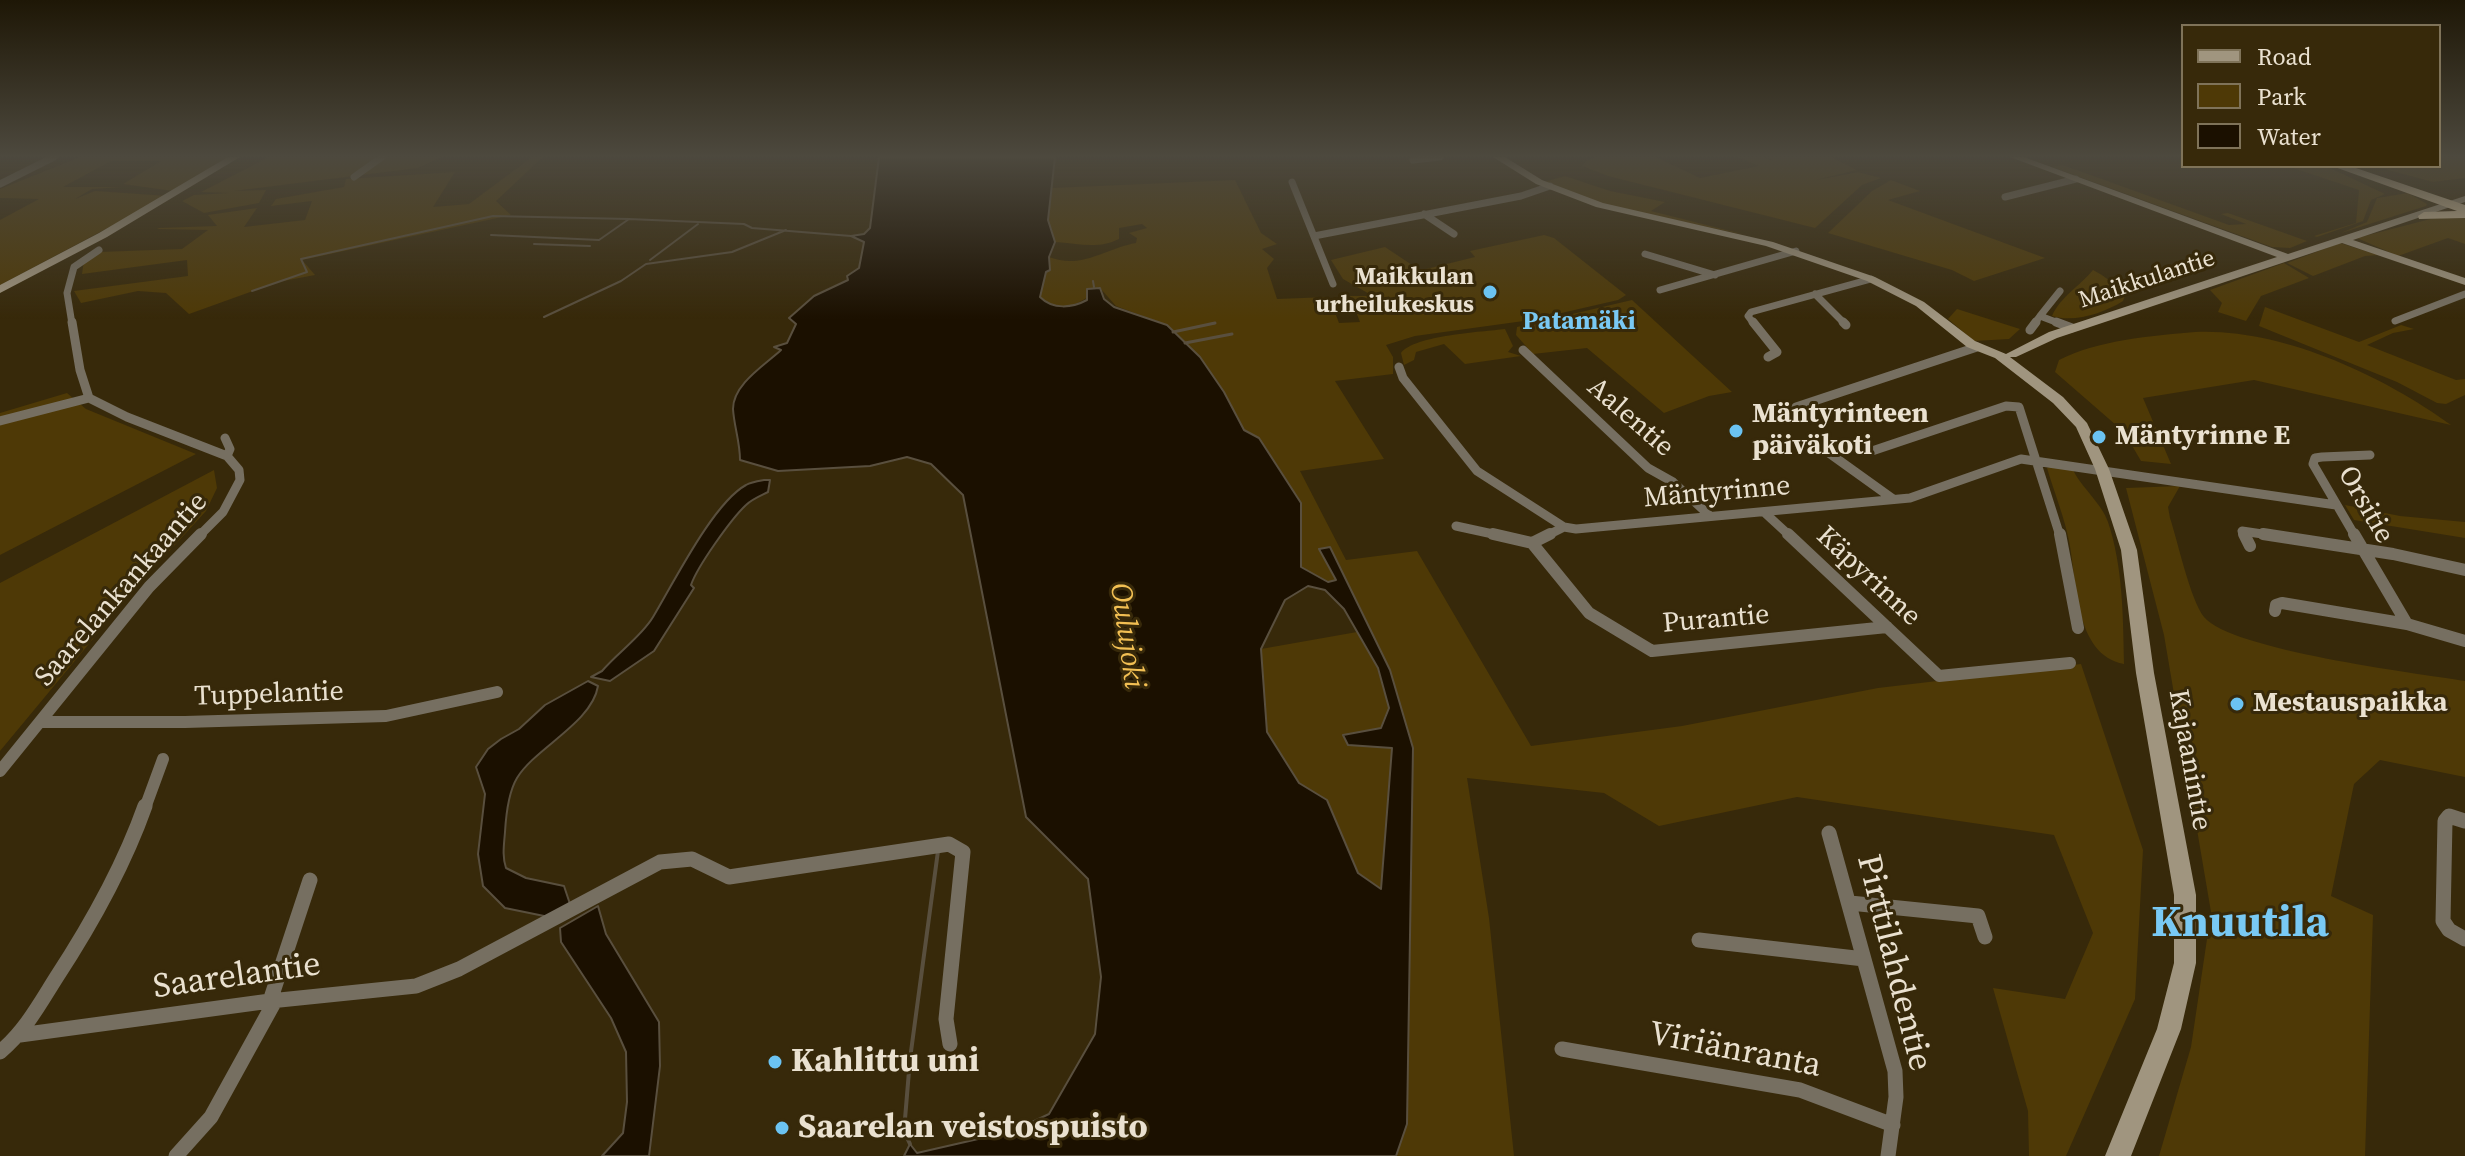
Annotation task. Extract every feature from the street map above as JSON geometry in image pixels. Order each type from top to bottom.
[{"type":"highway","points":[[2427,213],[2435,211]]},
{"type":"main road","points":[[0,290],[144,211]]},
{"type":"main road","name":"Kajaanintie","points":[[1624,211],[1796,251],[1871,279],[1920,304],[1981,348],[2008,358],[2043,389]]},
{"type":"main road","points":[[2162,211],[2286,257]]},
{"type":"main road","name":"Maikkulantie","points":[[2008,358],[2036,335],[2072,328],[2403,218],[2427,213]]},
{"type":"main road","points":[[2341,239],[2465,282]]},
{"type":"main road","points":[[2008,358],[2029,362],[2036,335]]},
{"type":"main road","name":"Kajaanintie","points":[[2029,362],[2033,379],[2082,426],[2102,469],[2129,550],[2145,673],[2185,895],[2185,963],[2169,1029],[2118,1156]]},
{"type":"street","points":[[1304,211],[1333,284]]},
{"type":"street","points":[[1314,236],[1440,211]]},
{"type":"street","points":[[1424,214],[1454,234]]},
{"type":"street","points":[[0,421],[89,398],[80,370],[67,293],[74,267],[99,250]]},
{"type":"street","points":[[1660,290],[1796,251]]},
{"type":"street","points":[[1645,254],[1716,275]]},
{"type":"street","points":[[1768,357],[1777,352],[1748,316],[1871,279]]},
{"type":"street","points":[[2036,335],[2040,316],[2060,291]]},
{"type":"street","points":[[1815,294],[1846,325]]},
{"type":"street","points":[[2395,321],[2465,294]]},
{"type":"street","points":[[2040,316],[2072,328]]},
{"type":"street","points":[[1796,407],[1981,348]]},
{"type":"street","name":"Aalentie","points":[[1523,350],[1648,468],[1673,482],[1710,516]]},
{"type":"street","points":[[1399,367],[1403,378],[1477,471],[1564,527]]},
{"type":"street","name":"Saarelankankaantie","points":[[0,771],[149,587],[223,512],[240,480],[239,470],[227,456],[127,417],[89,398]]},
{"type":"street","points":[[1869,452],[2006,406],[2019,407],[2058,525],[2078,628]]},
{"type":"street","points":[[225,438],[230,449],[227,456]]},
{"type":"street","points":[[1815,443],[1893,499]]},
{"type":"street","name":"Orsitie","points":[[2370,455],[2352,453],[2315,458],[2314,466],[2407,624]]},
{"type":"street","name":"Mäntyrinne","points":[[1564,527],[1590,528],[1910,498],[2001,464],[2036,459],[2336,505]]},
{"type":"street","name":"Käpyrinne","points":[[1765,513],[1939,676],[2070,663]]},
{"type":"street","points":[[1456,526],[1532,543],[1564,527]]},
{"type":"street","points":[[2250,546],[2242,531],[2362,549],[2465,570]]},
{"type":"street","name":"Purantie","points":[[1532,543],[1589,613],[1652,651],[1887,627]]},
{"type":"street","points":[[2275,611],[2276,605],[2282,603],[2407,624],[2465,641]]},
{"type":"street","name":"Tuppelantie","points":[[40,722],[386,716],[497,692]]},
{"type":"street","points":[[0,1052],[20,1035],[96,916],[133,840],[163,759]]},
{"type":"street","points":[[2465,821],[2449,816],[2445,821],[2443,921],[2449,930],[2465,939]]},
{"type":"street","name":"Pirttilahdentie","points":[[1829,833],[1895,1071],[1893,1125],[1888,1156]]},
{"type":"street","name":"Saarelantie","points":[[20,1035],[272,1001],[416,986],[459,969],[660,862],[680,856],[696,860],[716,875],[729,877],[949,844],[963,852],[946,1019],[950,1044]]},
{"type":"street","points":[[176,1156],[211,1117],[272,1001],[310,880]]},
{"type":"street","points":[[1850,903],[1978,916],[1985,937]]},
{"type":"street","points":[[1699,940],[1864,959]]},
{"type":"street","name":"Viriänranta","points":[[1562,1049],[1800,1090],[1893,1125]]},
{"type":"green space","points":[[17,211],[140,211],[0,285],[0,220]]},
{"type":"green space","points":[[236,211],[255,211],[244,227],[305,220],[308,211],[507,211],[511,215],[302,260],[315,275],[278,282],[189,314],[166,293],[138,291],[81,303],[74,291],[188,276],[187,260],[82,274],[84,260],[99,252],[182,249],[208,230],[159,228],[217,226],[208,215]]},
{"type":"green space","points":[[1049,211],[1250,211],[1261,233],[1277,244],[1262,249],[1274,259],[1267,268],[1277,299],[1329,297],[1339,323],[1360,322],[1350,296],[1373,296],[1343,279],[1331,260],[1385,247],[1418,269],[1402,275],[1475,257],[1470,251],[1544,235],[1554,238],[1626,295],[1618,300],[1531,320],[1415,336],[1386,345],[1393,357],[1393,374],[1335,381],[1384,459],[1300,471],[1346,560],[1417,551],[1531,746],[1682,726],[1878,688],[2081,664],[2143,850],[2135,999],[2066,1156],[2029,1156],[2028,1111],[1993,988],[2065,999],[2093,933],[2054,835],[1797,797],[1659,826],[1604,793],[1467,778],[1489,918],[1514,1156],[1396,1156],[1407,1124],[1413,748],[1390,670],[1330,547],[1319,549],[1336,580],[1328,582],[1301,567],[1301,503],[1259,438],[1244,430],[1224,392],[1200,357],[1167,325],[1116,306],[1100,288],[1079,302],[1063,307],[1040,297],[1046,272],[1050,270],[1049,257],[1072,261],[1094,257],[1136,243],[1137,238],[1129,233],[1147,228],[1142,224],[1119,228],[1119,239],[1087,245],[1055,242],[1048,220]]},
{"type":"green space","points":[[1630,211],[1651,211],[1746,235]]},
{"type":"green space","points":[[1747,211],[1834,211],[1815,228]]},
{"type":"green space","points":[[1851,211],[1918,211],[2045,258],[1974,281],[1952,270],[1828,233]]},
{"type":"green space","points":[[2173,211],[2190,211],[2229,225],[2246,224],[2221,214],[2228,213],[2307,241],[2290,248],[2272,247]]},
{"type":"green space","points":[[2357,211],[2367,211],[2363,221],[2314,236],[2356,223]]},
{"type":"green space","points":[[2372,211],[2410,211],[2341,233],[2367,222]]},
{"type":"green space","points":[[2442,216],[2465,216],[2465,244],[2448,238],[2398,256],[2357,238]]},
{"type":"green space","points":[[2340,243],[2378,255],[2365,256],[2313,276],[2287,263]]},
{"type":"green space","points":[[2284,263],[2309,278],[2261,296],[2246,321],[2218,312],[2222,303],[2210,290]]},
{"type":"green space","points":[[2093,270],[2122,291],[2125,295],[2123,301],[2089,316],[2052,316],[2065,297]]},
{"type":"green space","points":[[1632,300],[1732,392],[1709,396],[1664,413],[1587,348],[1533,354],[1516,335],[1517,327]]},
{"type":"green space","points":[[2265,307],[2359,342],[2401,325],[2414,329],[2393,333],[2367,345],[2456,380],[2465,379],[2465,395],[2446,404],[2437,403],[2397,382],[2259,326]]},
{"type":"green space","points":[[1957,309],[2020,329],[2009,339],[1974,341],[1948,319]]},
{"type":"green space","points":[[1505,329],[1513,346],[1508,352],[1521,356],[1465,364],[1444,344],[1416,352],[1414,360],[1404,365],[1401,353],[1420,342]]},
{"type":"green space","points":[[2195,332],[2228,333],[2296,346],[2394,389],[2451,425],[2254,380],[2143,398],[2171,464],[2141,461],[2124,432],[2055,372],[2059,360],[2091,348],[2125,340]]},
{"type":"green space","points":[[67,393],[86,409],[196,454],[0,555],[0,413]]},
{"type":"green space","points":[[2047,468],[2073,470],[2108,522],[2119,574],[2124,664],[2108,658],[2095,646],[2087,631],[2077,595],[2067,532]]},
{"type":"green space","points":[[214,470],[217,488],[206,511],[132,592],[0,751],[0,583]]},
{"type":"green space","points":[[2180,486],[2168,507],[2170,518],[2199,609],[2204,617],[2221,629],[2285,650],[2465,681],[2465,777],[2380,760],[2354,784],[2331,896],[2373,915],[2365,1156],[2159,1156],[2191,1047],[2211,912],[2164,635],[2126,488]]},
{"type":"green space","points":[[2345,505],[2400,516],[2465,522],[2465,538],[2354,520]]},
{"type":"green space","points":[[1357,632],[1378,668],[1389,708],[1381,728],[1344,735],[1348,745],[1392,747],[1381,890],[1358,873],[1327,800],[1299,783],[1267,732],[1261,649]]},
{"type":"water","name":"Oulujoki","points":[[872,211],[1049,211],[1048,220],[1055,242],[1049,257],[1050,270],[1046,272],[1040,297],[1057,306],[1069,306],[1087,300],[1087,289],[1100,288],[1104,299],[1114,307],[1167,325],[1200,357],[1224,392],[1244,430],[1259,438],[1301,503],[1301,567],[1328,582],[1336,580],[1319,549],[1330,547],[1390,670],[1413,748],[1407,1124],[1396,1156],[904,1156],[910,1144],[917,1153],[1013,1131],[1049,1114],[1095,1034],[1101,977],[1088,879],[1026,817],[963,495],[931,464],[907,457],[870,466],[778,471],[740,460],[733,409],[738,391],[781,350],[774,347],[787,343],[796,324],[789,318],[814,296],[848,280],[847,276],[859,268],[864,242],[851,236],[864,234],[870,228]],"holes":[[[1308,586],[1325,590],[1344,609],[1378,668],[1389,708],[1381,728],[1343,735],[1348,745],[1392,748],[1381,889],[1358,873],[1327,800],[1299,783],[1267,732],[1261,649],[1285,600]]]},
{"type":"water","points":[[770,480],[768,492],[746,505],[715,544],[694,577],[691,585],[694,588],[654,651],[610,681],[591,677],[602,671],[648,624],[707,526],[733,494],[752,482]]},
{"type":"water","points":[[588,681],[598,686],[594,699],[585,712],[536,756],[517,778],[505,825],[506,868],[526,878],[564,886],[570,904],[549,917],[505,908],[483,886],[478,854],[485,794],[476,767],[488,749],[519,729],[545,705]]},
{"type":"water","points":[[598,906],[606,934],[659,1022],[660,1066],[649,1156],[602,1156],[623,1133],[627,1102],[626,1052],[611,1018],[561,942],[560,928]]},
{"type":"waterway","points":[[252,291],[307,272],[301,259],[493,216],[629,219]]},
{"type":"waterway","points":[[491,235],[599,240],[629,219]]},
{"type":"waterway","points":[[629,219],[744,224],[752,228],[784,231]]},
{"type":"waterway","points":[[650,260],[698,224]]},
{"type":"waterway","points":[[544,317],[621,281],[646,264],[732,252],[784,231]]},
{"type":"waterway","points":[[784,231],[851,236]]},
{"type":"waterway","points":[[534,244],[590,246]]},
{"type":"waterway","points":[[1093,281],[1094,287]]},
{"type":"waterway","points":[[1173,332],[1215,323],[1211,324]]},
{"type":"waterway","points":[[1185,343],[1232,334]]},
{"type":"waterway","points":[[910,1144],[904,1131],[910,1059],[938,851]]},
{"type":"place","name":"Maikkulan urheilukeskus","points":[[1490,292]]},
{"type":"place","name":"Mäntyrinteen päiväkoti","points":[[1736,431]]},
{"type":"place","name":"Mäntyrinne E","points":[[2099,437]]},
{"type":"place","name":"Mestauspaikka","points":[[2237,704]]},
{"type":"place","name":"Kahlittu uni","points":[[775,1062]]},
{"type":"place","name":"Saarelan veistospuisto","points":[[782,1128]]},
{"type":"district","name":"Patamäki","points":[[1579,322]]},
{"type":"district","name":"Knuutila","points":[[2240,925]]}]
